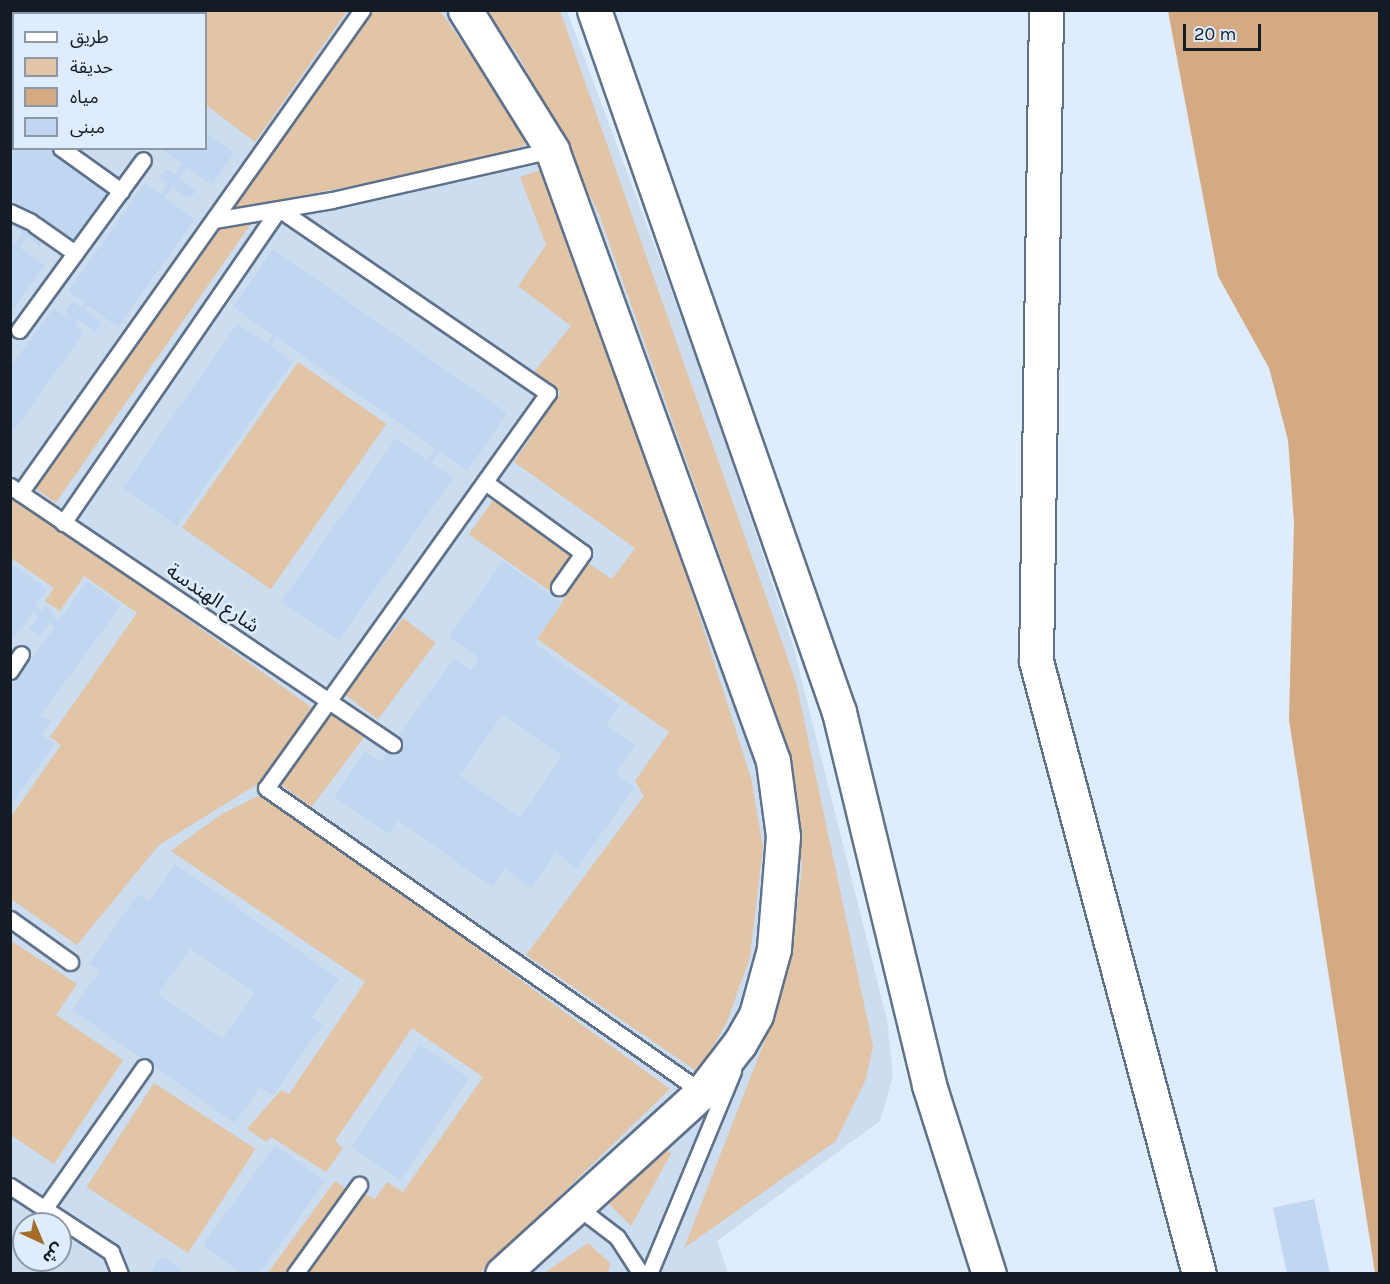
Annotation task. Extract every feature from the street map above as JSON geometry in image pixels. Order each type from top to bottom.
[{"type":"street","points":[[465,10],[552,150],[773,760],[783,874],[774,949],[756,1015],[702,1092],[575,1205],[502,1274]]},
{"type":"street","points":[[594,10],[839,712],[929,1085],[989,1274]]},
{"type":"street","points":[[1046,10],[1036,661],[1199,1274]]},
{"type":"lane","points":[[15,490],[214,220],[362,10]]},
{"type":"lane","points":[[64,150],[121,191]]},
{"type":"lane","points":[[214,220],[279,209],[552,150]]},
{"type":"lane","points":[[19,330],[143,160]]},
{"type":"lane","points":[[279,209],[548,393],[266,788],[702,1092]]},
{"type":"lane","points":[[63,523],[279,209]]},
{"type":"lane","points":[[10,212],[33,224],[75,253]]},
{"type":"lane","points":[[484,482],[583,553],[559,587]]},
{"type":"lane","name":"شارع الهندسة","points":[[15,490],[393,744]]},
{"type":"lane","points":[[10,670],[21,654]]},
{"type":"lane","points":[[10,919],[70,962]]},
{"type":"lane","points":[[648,1274],[756,1015]]},
{"type":"lane","points":[[45,1208],[144,1066]]},
{"type":"lane","points":[[295,1274],[359,1185]]},
{"type":"lane","points":[[10,1186],[111,1252],[120,1274]]},
{"type":"lane","points":[[575,1205],[617,1237],[640,1274]]},
{"type":"shaded area","points":[[10,11],[567,11],[699,365],[793,645],[887,1020],[893,1076],[880,1121],[717,1241],[728,1273],[11,1273]]},
{"type":"green space","points":[[347,10],[255,142],[207,106],[207,12],[78,11]]},
{"type":"green space","points":[[368,11],[440,11],[501,96],[526,145],[449,167],[228,210]]},
{"type":"green space","points":[[485,11],[560,11],[796,682],[873,1046],[866,1079],[836,1141],[684,1248],[765,1040],[794,931],[802,867],[792,759],[599,214],[519,56]]},
{"type":"green space","points":[[543,169],[673,533],[751,778],[763,847],[750,957],[727,1022],[698,1072],[526,955],[644,796],[635,781],[669,732],[537,639],[588,563],[612,579],[635,548],[514,462],[561,392],[534,372],[571,326],[518,286],[546,245],[520,177]]},
{"type":"green space","points":[[223,200],[253,221],[56,503],[25,482]]},
{"type":"green space","points":[[298,362],[386,424],[271,589],[182,527]]},
{"type":"green space","points":[[11,494],[314,709],[264,780],[159,845],[77,945],[11,899],[11,817],[61,745],[50,737],[137,613],[84,576],[60,611],[45,601],[54,588],[11,558]]},
{"type":"green space","points":[[493,500],[573,556],[549,591],[469,534]]},
{"type":"green space","points":[[403,618],[436,643],[378,719],[345,695]]},
{"type":"green space","points":[[331,713],[364,738],[311,807],[279,782]]},
{"type":"green space","points":[[264,793],[670,1089],[480,1273],[303,1273],[363,1193],[375,1199],[387,1182],[403,1192],[483,1077],[412,1028],[335,1141],[343,1148],[326,1172],[271,1137],[266,1142],[247,1129],[281,1090],[289,1094],[365,982],[171,851],[220,815]]},
{"type":"green space","points":[[10,940],[77,984],[56,1015],[123,1060],[54,1164],[11,1135]]},
{"type":"green space","points":[[154,1083],[255,1149],[188,1253],[86,1187]]},
{"type":"green space","points":[[666,1147],[671,1154],[631,1226],[609,1204]]},
{"type":"green space","points":[[335,1181],[347,1190],[288,1273],[267,1274]]},
{"type":"green space","points":[[588,1243],[610,1263],[608,1273],[544,1273]]},
{"type":"water","points":[[1168,11],[1379,11],[1379,1273],[1375,1273],[1289,720],[1294,523],[1288,440],[1269,368],[1218,276]]},
{"type":"building","points":[[10,122],[12,150],[51,150],[113,194],[76,246],[47,237],[40,246],[27,237],[20,248],[45,265],[10,313],[10,241],[15,244],[22,233],[14,227],[20,218],[35,217],[10,199]]},
{"type":"building","points":[[207,133],[234,153],[212,185],[187,167],[179,178],[196,190],[190,199],[172,187],[165,198],[195,219],[118,327],[88,306],[85,310],[102,322],[96,332],[79,320],[75,325],[84,332],[12,433],[10,367],[54,308],[72,321],[65,311],[72,302],[81,307],[84,303],[68,291],[145,183],[161,194],[168,184],[159,178],[166,169],[175,175],[182,164],[163,150],[207,150]]},
{"type":"building","points":[[273,249],[507,413],[467,471],[439,451],[431,463],[453,478],[339,640],[281,602],[396,438],[427,460],[435,448],[277,338],[271,346],[293,361],[177,526],[123,488],[237,324],[267,343],[273,335],[233,307]]},
{"type":"building","points":[[503,561],[562,603],[534,643],[620,705],[606,725],[635,745],[615,773],[634,788],[577,868],[556,853],[531,888],[505,869],[492,887],[398,820],[388,834],[334,796],[365,751],[380,762],[454,658],[471,670],[479,658],[449,637]],"holes":[[[502,715],[562,756],[520,817],[460,776]]]},
{"type":"building","points":[[10,563],[47,589],[35,606],[42,611],[46,605],[58,622],[87,581],[121,605],[41,715],[51,721],[41,734],[55,744],[10,806],[10,688],[55,627],[49,623],[40,636],[29,629],[38,617],[33,612],[10,643]]},
{"type":"building","points":[[175,864],[339,979],[312,1017],[323,1024],[273,1096],[260,1087],[235,1123],[72,1010],[100,971],[89,964],[138,894],[149,901]],"holes":[[[190,948],[255,993],[222,1039],[158,994]]]},
{"type":"building","points":[[420,1045],[469,1078],[400,1180],[351,1147]]},
{"type":"building","points":[[275,1145],[325,1181],[259,1274],[242,1274],[203,1245]]},
{"type":"building","points":[[1314,1199],[1330,1274],[1287,1274],[1273,1208]]},
{"type":"building","points":[[162,1256],[181,1269],[178,1274],[150,1273]]}]
